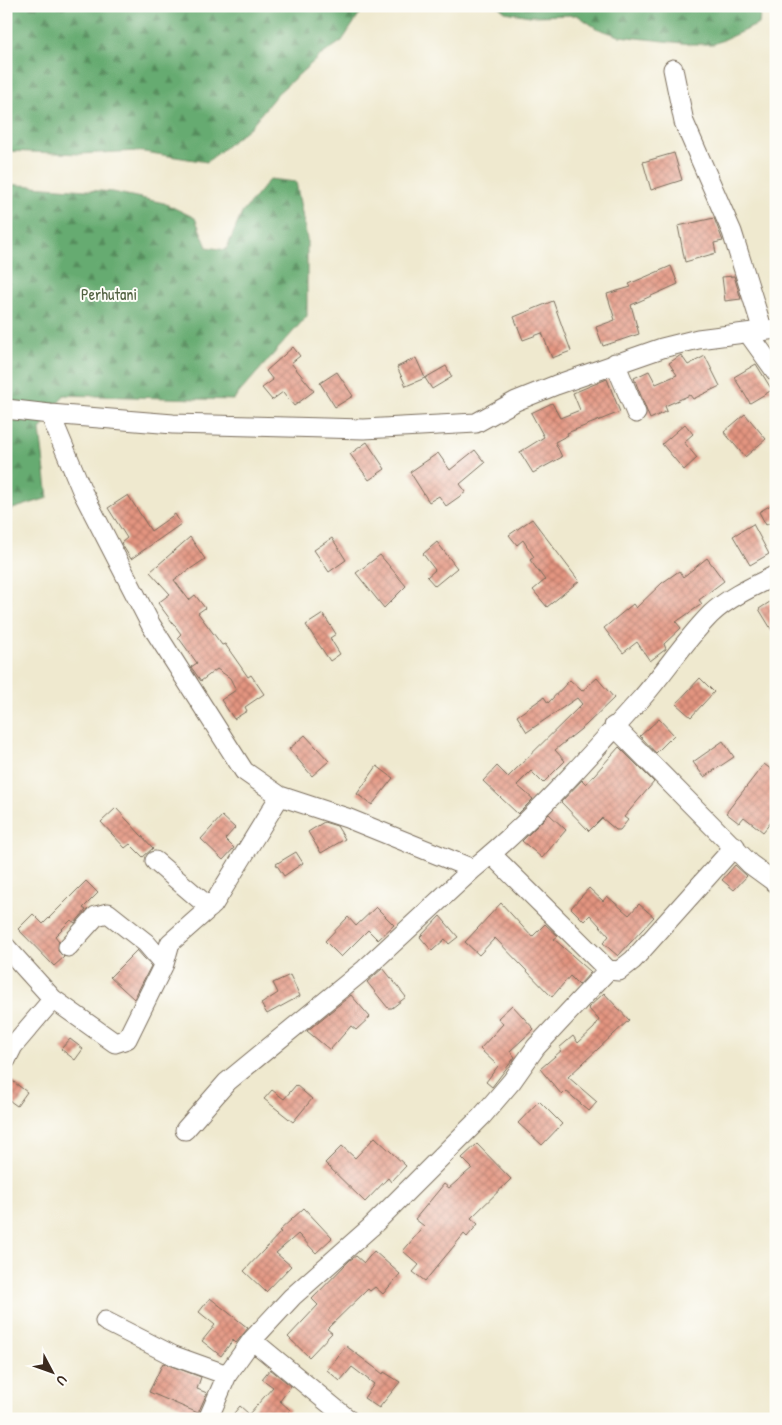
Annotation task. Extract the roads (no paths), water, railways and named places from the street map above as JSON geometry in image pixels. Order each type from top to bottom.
[{"type":"street","points":[[673,69],[684,122],[732,232],[776,372]]},
{"type":"street","points":[[6,409],[173,424],[364,428],[476,423],[516,401],[615,363],[698,339],[762,331]]},
{"type":"street","points":[[615,363],[636,413]]},
{"type":"street","points":[[50,414],[83,493],[151,624],[244,771],[280,796],[347,818],[473,869]]},
{"type":"street","points":[[185,1130],[227,1082],[365,969],[491,854],[568,779],[614,726],[642,698],[712,614],[737,595],[776,574]]},
{"type":"street","points":[[614,726],[750,864],[776,883]]},
{"type":"street","points":[[6,947],[53,999],[115,1043],[121,1043],[127,1039],[164,964],[170,943],[210,908],[280,796]]},
{"type":"street","points":[[491,854],[608,970],[619,971],[634,960],[734,846]]},
{"type":"street","points":[[155,860],[210,908]]},
{"type":"street","points":[[68,947],[96,916],[108,912],[146,943],[164,964]]},
{"type":"street","points":[[208,1419],[227,1375],[252,1340],[292,1298],[371,1227],[482,1116],[512,1081],[536,1047],[608,970]]},
{"type":"street","points":[[6,1060],[13,1046],[53,999]]},
{"type":"street","points":[[106,1321],[174,1356],[227,1375]]},
{"type":"street","points":[[252,1340],[348,1419]]},
{"type":"park label","name":"Perhutani","points":[[109,294]]}]
